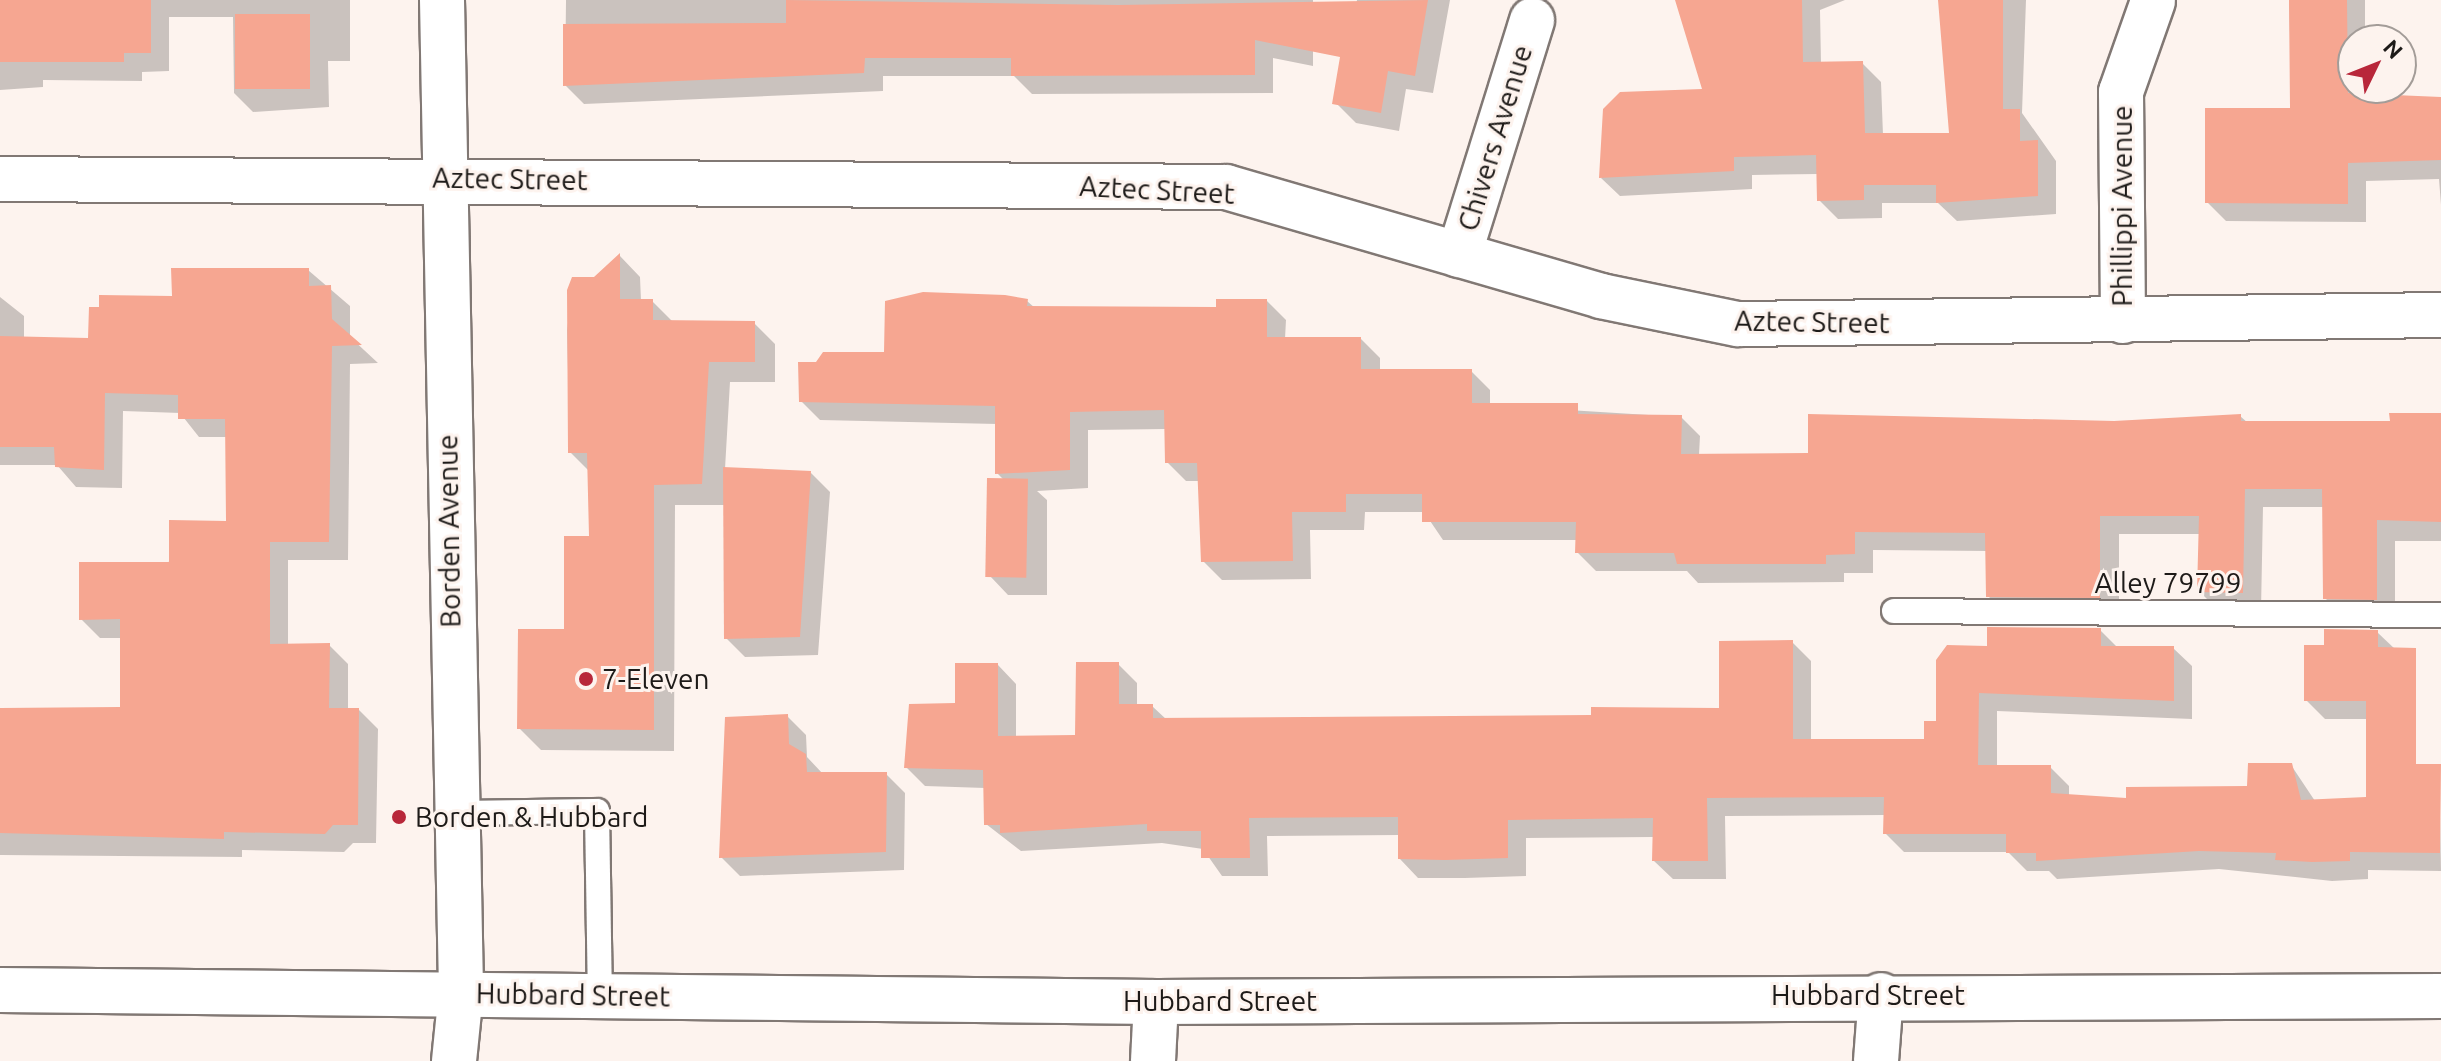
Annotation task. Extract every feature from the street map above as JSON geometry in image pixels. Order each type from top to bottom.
[{"type":"street","name":"Borden Avenue","points":[[442,0],[440,178],[461,992],[454,1061]]},
{"type":"street","name":"Phillippi Avenue","points":[[2123,321],[2121,92],[2153,1]]},
{"type":"street","name":"Chivers Avenue","points":[[1459,255],[1532,20]]},
{"type":"street","name":"Aztec Street","points":[[0,179],[440,178],[1226,187],[1459,255],[1738,324],[2441,315]]},
{"type":"street","name":"Hubbard Street","points":[[0,990],[461,992],[1156,1002],[1881,995],[2441,996]]},
{"type":"street","points":[[1876,1061],[1881,995]]},
{"type":"street","points":[[1153,1061],[1156,1002]]},
{"type":"lane","name":"Alley 79799","points":[[1894,611],[2441,615]]},
{"type":"lane","points":[[456,813],[597,811],[600,995]]},
{"type":"building","points":[[0,0],[151,0],[151,53],[124,53],[124,62],[0,62]]},
{"type":"building","points":[[786,0],[1118,5],[1428,0],[1415,76],[1388,71],[1381,113],[1332,104],[1340,57],[1255,40],[1255,75],[1011,76],[1011,58],[865,58],[864,73],[563,86],[563,24],[786,23]]},
{"type":"building","points":[[1675,0],[1802,0],[1803,62],[1863,61],[1865,133],[1949,133],[1938,0],[2003,0],[2003,109],[2020,109],[2020,141],[2038,140],[2038,196],[1936,203],[1936,185],[1864,185],[1864,200],[1817,201],[1816,155],[1734,157],[1734,171],[1599,178],[1603,109],[1620,92],[1702,89]]},
{"type":"building","points":[[2289,0],[2347,0],[2347,24],[2337,24],[2337,104],[2417,104],[2417,96],[2441,97],[2441,160],[2348,163],[2348,204],[2205,203],[2205,108],[2290,108]]},
{"type":"building","points":[[235,14],[310,14],[310,89],[235,89]]},
{"type":"building","points":[[620,253],[620,299],[653,299],[653,320],[755,321],[755,362],[709,362],[702,484],[654,485],[654,730],[517,729],[518,629],[564,629],[564,536],[589,536],[587,453],[568,453],[567,290],[572,277],[594,277]]},
{"type":"building","points":[[171,268],[309,268],[309,286],[331,285],[332,319],[362,345],[332,346],[329,542],[270,542],[270,644],[330,643],[329,708],[359,708],[358,825],[333,825],[325,834],[224,832],[224,839],[0,833],[0,708],[120,707],[120,619],[79,620],[79,562],[169,562],[169,520],[226,521],[225,419],[178,419],[178,395],[105,393],[104,470],[55,467],[54,447],[0,447],[0,336],[88,338],[89,307],[99,307],[99,295],[172,296]]},
{"type":"building","points":[[923,292],[1005,295],[1028,299],[1027,306],[1216,307],[1216,299],[1267,299],[1267,337],[1361,337],[1361,369],[1472,369],[1472,403],[1578,403],[1578,414],[1682,415],[1681,454],[1808,453],[1808,414],[2114,421],[2241,414],[2241,421],[2390,421],[2389,413],[2441,413],[2441,522],[2377,520],[2377,600],[2323,599],[2322,489],[2245,489],[2243,593],[2197,592],[2199,516],[2100,516],[2100,598],[1986,597],[1985,533],[1855,532],[1855,554],[1826,555],[1826,564],[1677,564],[1674,553],[1575,553],[1576,522],[1422,522],[1422,494],[1346,494],[1346,512],[1292,512],[1293,561],[1201,562],[1197,463],[1165,463],[1164,410],[1070,412],[1070,470],[995,474],[995,406],[799,402],[798,362],[816,362],[823,352],[884,352],[885,301]]},
{"type":"building","points":[[723,467],[811,471],[800,637],[724,639]]},
{"type":"building","points":[[987,478],[1028,479],[1026,578],[985,577]]},
{"type":"building","points":[[1987,627],[2101,628],[2101,646],[2174,646],[2174,701],[1979,693],[1978,765],[2051,765],[2051,793],[2126,798],[2126,787],[2247,786],[2248,763],[2292,763],[2301,800],[2366,797],[2366,701],[2304,701],[2304,645],[2324,645],[2324,629],[2378,630],[2378,647],[2416,648],[2416,764],[2441,764],[2440,853],[2350,852],[2350,861],[2312,862],[2275,860],[2276,853],[2199,851],[2036,861],[2036,853],[2006,853],[2006,834],[1883,834],[1884,797],[1707,798],[1708,861],[1652,861],[1653,818],[1508,820],[1508,858],[1445,860],[1398,859],[1398,817],[1249,818],[1250,858],[1201,858],[1201,831],[1147,831],[1147,824],[1000,833],[1000,825],[984,825],[983,770],[904,768],[909,704],[955,703],[955,663],[998,663],[998,736],[1075,735],[1076,662],[1119,662],[1119,704],[1153,704],[1153,718],[1591,715],[1591,707],[1719,708],[1719,641],[1793,640],[1793,739],[1924,739],[1924,721],[1936,721],[1936,660],[1947,645],[1987,646]]},
{"type":"building","points":[[788,714],[789,744],[806,754],[807,772],[887,772],[886,852],[719,858],[725,717]]},
{"type":"place","name":"7-Eleven","points":[[586,679]]},
{"type":"place","name":"Borden & Hubbard","points":[[399,817]]}]
